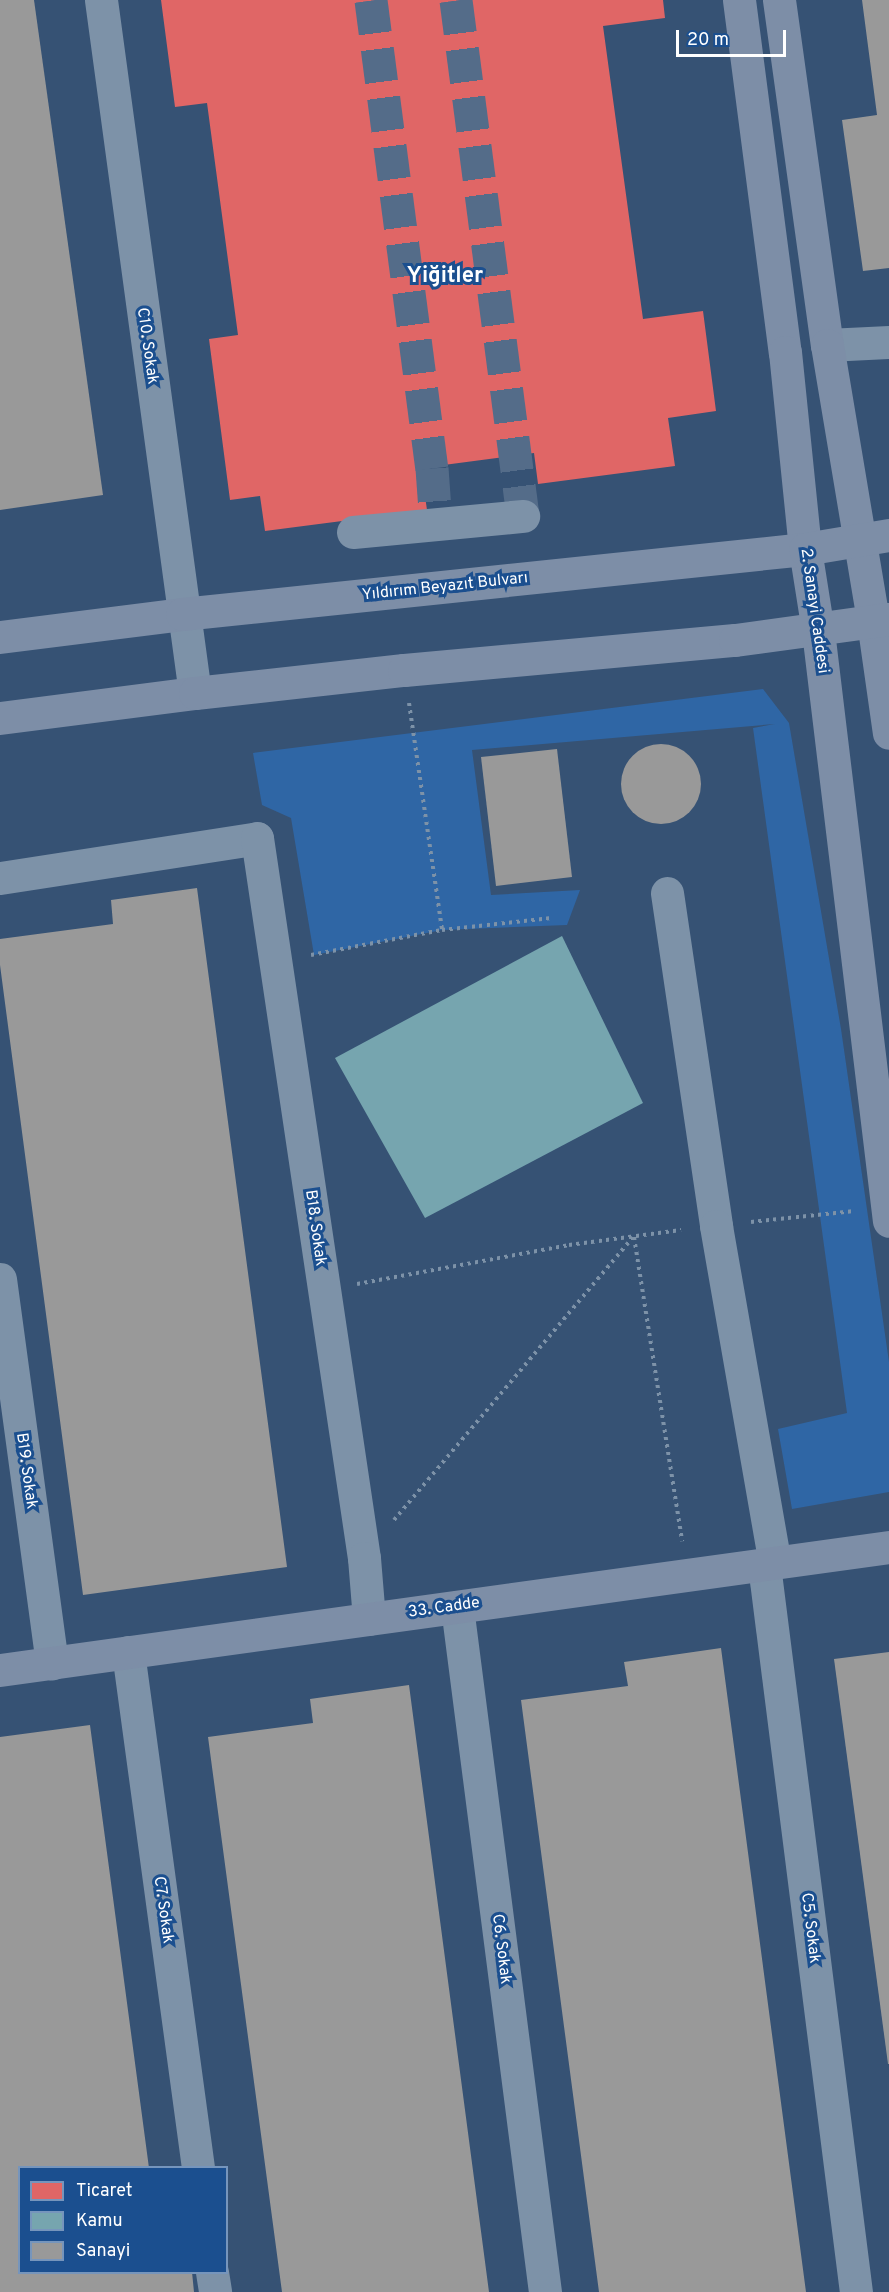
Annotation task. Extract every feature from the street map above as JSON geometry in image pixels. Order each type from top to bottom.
[{"type":"main road","name":"2. Sanayi Caddesi","points":[[739,0],[785,352],[805,549],[818,631],[888,1215]]},
{"type":"main road","points":[[779,0],[827,345],[874,538],[889,733]]},
{"type":"main road","name":"Yıldırım Beyazıt Bulvarı","points":[[0,637],[182,614],[805,549],[874,538]]},
{"type":"main road","points":[[0,718],[195,693],[404,670],[818,631],[881,620]]},
{"type":"main road","name":"33. Cadde","points":[[0,1670],[889,1547]]},
{"type":"street","name":"C10. Sokak","points":[[101,0],[182,614],[195,693]]},
{"type":"street","points":[[827,345],[889,342]]},
{"type":"street","points":[[353,532],[523,516]]},
{"type":"street","name":"B18. Sokak","points":[[0,878],[257,838],[364,1558],[369,1619]]},
{"type":"street","name":"C5. Sokak","points":[[667,892],[769,1564],[856,2292]]},
{"type":"street","name":"B19. Sokak","points":[[0,1279],[52,1662]]},
{"type":"street","name":"C6. Sokak","points":[[457,1607],[545,2292]]},
{"type":"street","name":"C7. Sokak","points":[[128,1652],[198,2166]]},
{"type":"street","points":[[212,2274],[215,2292]]},
{"type":"path","points":[[404,670],[442,930]]},
{"type":"path","points":[[275,962],[442,930],[551,918]]},
{"type":"path","points":[[324,1290],[569,1245],[633,1236],[716,1226],[888,1215]]},
{"type":"path","points":[[364,1558],[633,1236]]},
{"type":"path","points":[[633,1236],[687,1575]]},
{"type":"shaded area","points":[[763,689],[789,723],[841,1029],[889,1362],[889,1492],[792,1509],[778,1429],[847,1413],[753,728],[775,724],[472,750],[491,895],[580,890],[567,925],[442,930],[314,955],[291,818],[262,805],[253,753]]},
{"type":"building: Ticaret","points":[[161,0],[663,0],[665,18],[603,26],[643,319],[703,311],[716,411],[668,418],[675,466],[538,484],[534,453],[421,468],[427,510],[265,531],[260,496],[230,500],[209,339],[238,335],[207,103],[175,107]]},
{"type":"building: Kamu","points":[[562,936],[643,1103],[425,1218],[335,1058]]},
{"type":"building: Sanayi","points":[[0,0],[34,0],[103,495],[0,510]]},
{"type":"building: Sanayi","points":[[862,0],[889,0],[889,268],[863,271],[842,120],[877,115]]},
{"type":"building: Sanayi","points":[[661,744],[676,747],[689,756],[698,769],[701,784],[698,799],[689,812],[676,821],[661,824],[646,821],[633,812],[624,799],[621,784],[624,769],[633,756],[646,747]]},
{"type":"building: Sanayi","points":[[557,749],[572,877],[496,886],[481,757]]},
{"type":"building: Sanayi","points":[[197,888],[287,1567],[83,1595],[0,965],[0,939],[113,924],[111,900]]},
{"type":"building: Sanayi","points":[[721,1648],[806,2292],[599,2292],[521,1700],[628,1686],[624,1662]]},
{"type":"building: Sanayi","points":[[889,1652],[889,2064],[888,2064],[834,1659]]},
{"type":"building: Sanayi","points":[[409,1685],[489,2292],[282,2292],[208,1737],[313,1723],[310,1699]]},
{"type":"building: Sanayi","points":[[90,1725],[149,2166],[18,2166],[18,2274],[192,2274],[194,2292],[0,2292],[0,1737]]},
{"type":"tunnel","points":[[371,0],[432,468],[436,524]]},
{"type":"tunnel","points":[[456,0],[523,516]]},
{"type":"district","name":"Yiğitler","points":[[445,277]]}]
